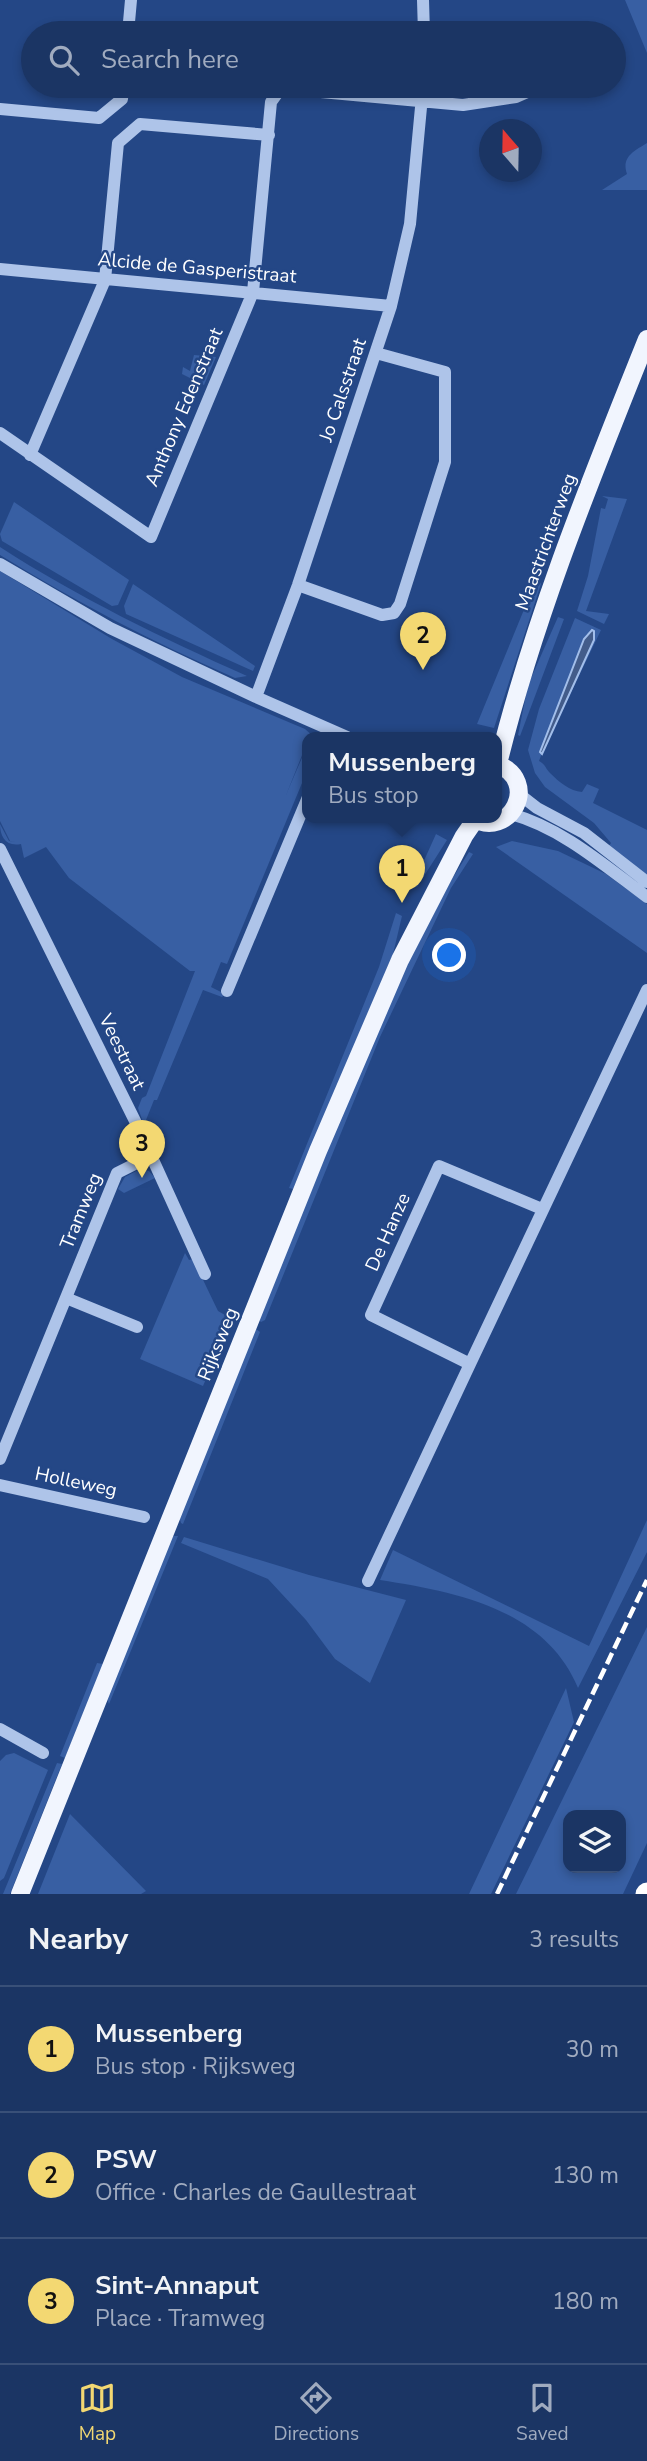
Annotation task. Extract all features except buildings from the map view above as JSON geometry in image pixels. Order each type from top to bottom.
[{"type":"main road","name":"Maastrichterweg","points":[[502,746],[568,536],[647,339]]},
{"type":"main road","points":[[502,767],[515,778],[519,794],[517,805],[511,814],[502,819]]},
{"type":"main road","name":"Rijksweg","points":[[20,1894],[318,1151],[400,960],[471,823]]},
{"type":"street","points":[[129,21],[131,0]]},
{"type":"street","points":[[423,0],[424,21]]},
{"type":"street","points":[[0,109],[99,118],[122,98]]},
{"type":"street","name":"Anthony Edenstraat","points":[[30,455],[151,537],[253,292],[271,102],[274,98]]},
{"type":"street","name":"Anthony Edenstraat","points":[[381,98],[463,105],[511,98]]},
{"type":"street","name":"Jo Calsstraat","points":[[256,697],[299,585],[391,306],[410,224],[422,98]]},
{"type":"street","points":[[0,433],[30,455],[105,280],[118,143],[140,124],[269,135]]},
{"type":"street","name":"Alcide de Gasperistraat","points":[[0,269],[391,306]]},
{"type":"street","points":[[299,585],[383,615],[394,613],[400,604],[445,462],[445,372],[376,353]]},
{"type":"street","points":[[0,564],[110,628],[332,732]]},
{"type":"street","points":[[519,794],[537,808],[584,833],[647,882]]},
{"type":"street","points":[[227,992],[302,809]]},
{"type":"street","points":[[511,814],[531,819],[571,842],[647,897]]},
{"type":"street","name":"Veestraat","points":[[0,849],[151,1156],[205,1274]]},
{"type":"street","points":[[368,1581],[647,990]]},
{"type":"street","name":"Tramweg","points":[[0,1460],[117,1173],[151,1156]]},
{"type":"street","name":"De Hanze","points":[[470,1364],[371,1315],[439,1166],[542,1209]]},
{"type":"street","points":[[66,1298],[137,1327]]},
{"type":"street","name":"Holleweg","points":[[0,1485],[144,1517]]},
{"type":"street","points":[[0,1729],[43,1753]]},
{"type":"shaded area","points":[[625,0],[647,0],[647,53]]},
{"type":"shaded area","points":[[647,143],[647,190],[602,190],[627,174],[627,159]]},
{"type":"shaded area","points":[[194,355],[216,357],[204,385],[182,374],[183,367],[190,371]]},
{"type":"shaded area","points":[[602,496],[627,499],[586,611],[609,614],[604,624],[577,611],[588,576],[601,508],[605,509],[608,499]]},
{"type":"shaded area","points":[[14,502],[129,580],[118,605],[112,606],[2,541],[0,534]]},
{"type":"shaded area","points":[[0,547],[121,616],[247,676],[235,678],[115,621],[0,555]]},
{"type":"shaded area","points":[[0,571],[112,639],[182,677],[308,732],[302,732],[302,755],[286,795],[302,758],[302,783],[227,964],[221,962],[211,987],[223,996],[203,990],[144,1125],[138,1108],[142,1098],[146,1096],[195,971],[190,971],[69,878],[46,847],[24,858],[21,844],[11,844],[3,837],[0,824],[9,841],[16,842],[10,841],[0,821]]},
{"type":"shaded area","points":[[537,578],[541,584],[494,728],[477,724]]},
{"type":"shaded area","points":[[133,584],[255,666],[253,671],[126,614],[124,606]]},
{"type":"shaded area","points":[[558,617],[564,619],[520,736],[518,735],[528,685]]},
{"type":"shaded area","points":[[575,618],[601,630],[563,709],[592,631],[586,635],[539,761],[569,788],[582,792],[587,784],[599,789],[593,803],[647,830],[647,875],[609,846],[611,843],[594,823],[545,787],[535,773],[528,750],[539,709]]},
{"type":"shaded area","points":[[592,630],[594,640],[542,754],[540,752],[584,639]]},
{"type":"shaded area","points":[[436,834],[447,840],[417,887],[413,885]]},
{"type":"shaded area","points":[[512,841],[558,851],[606,874],[647,904],[647,953],[496,847]]},
{"type":"shaded area","points":[[469,852],[473,854],[451,888],[380,1037],[265,1320],[261,1322],[259,1320],[360,1069],[404,970],[450,882]]},
{"type":"shaded area","points":[[396,913],[402,916],[393,954],[293,1189],[289,1188],[379,967]]},
{"type":"shaded area","points":[[140,1169],[149,1171],[155,1178],[124,1193],[118,1189],[125,1177]]},
{"type":"shaded area","points":[[185,1253],[189,1260],[193,1259],[218,1311],[232,1319],[203,1386],[140,1359]]},
{"type":"shaded area","points":[[256,1329],[260,1332],[183,1524],[179,1516]]},
{"type":"shaded area","points":[[647,1520],[647,1552],[578,1688],[563,1661],[544,1639],[521,1622],[468,1599],[380,1580],[393,1550],[589,1646]]},
{"type":"shaded area","points":[[172,1536],[178,1536],[109,1704],[107,1699]]},
{"type":"shaded area","points":[[184,1537],[309,1575],[406,1600],[370,1683],[335,1659],[306,1620],[268,1579],[181,1543]]},
{"type":"shaded area","points":[[647,1627],[647,1843],[623,1894],[516,1894]]},
{"type":"shaded area","points":[[97,1663],[103,1664],[65,1758],[60,1756]]},
{"type":"shaded area","points":[[566,1688],[574,1722],[491,1894],[469,1894]]},
{"type":"shaded area","points":[[14,1753],[48,1770],[4,1878],[0,1881],[0,1761],[6,1755]]},
{"type":"shaded area","points":[[57,1763],[62,1764],[10,1894],[3,1894]]},
{"type":"shaded area","points":[[70,1814],[146,1891],[141,1894],[38,1894]]},
{"type":"railway","points":[[497,1894],[647,1580]]},
{"type":"place","name":"PSW","points":[[423,670]]},
{"type":"place","name":"Mussenberg","points":[[402,903]]},
{"type":"place","name":"Sint-Annaput","points":[[142,1178]]}]
